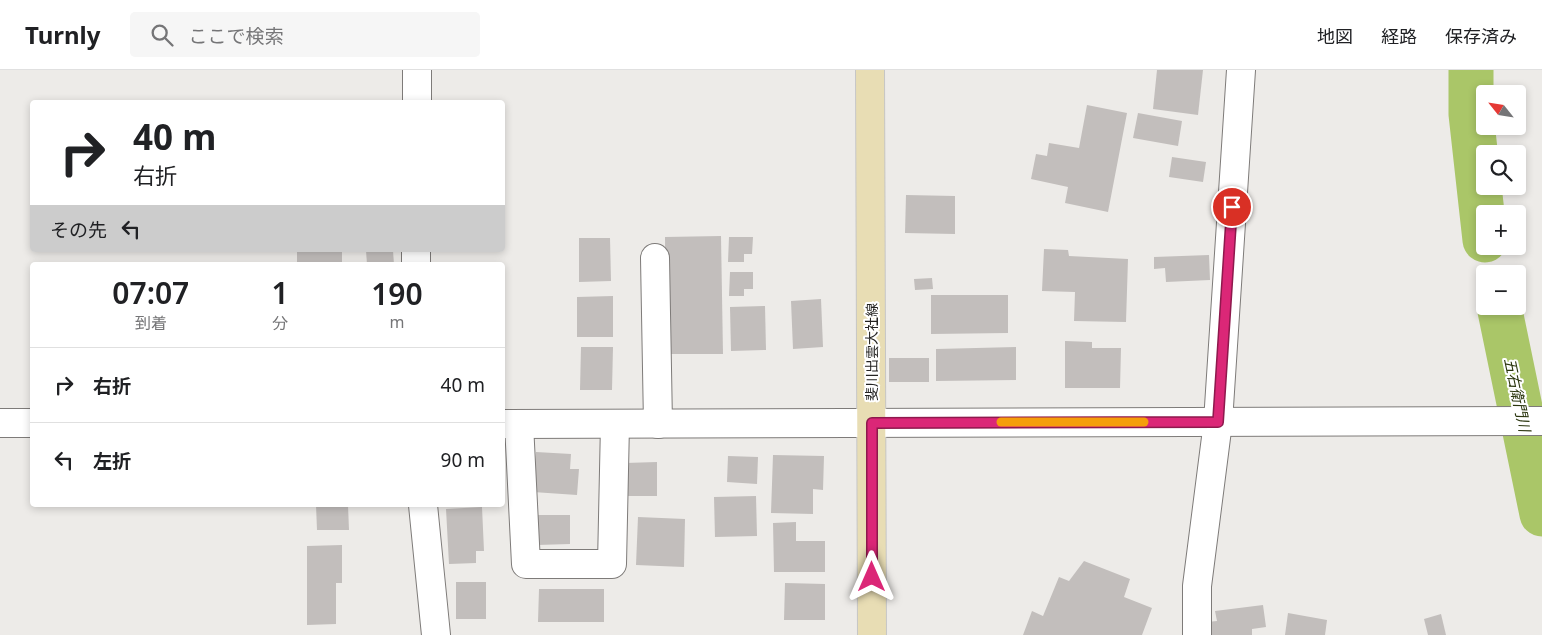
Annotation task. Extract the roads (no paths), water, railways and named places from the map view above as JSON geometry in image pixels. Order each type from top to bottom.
[{"type":"main road","name":"斐川出雲大社線","points":[[870,70],[872,635]]},
{"type":"street","points":[[417,70],[417,100]]},
{"type":"street","points":[[1197,635],[1197,586],[1218,422],[1241,70]]},
{"type":"street","points":[[655,258],[658,424]]},
{"type":"street","points":[[615,424],[612,564],[526,564],[511,424],[1542,421]]},
{"type":"street","points":[[0,423],[30,423]]},
{"type":"street","points":[[423,507],[436,635]]},
{"type":"waterway","name":"五右衛門川","points":[[1471,70],[1471,114],[1481,205]]},
{"type":"waterway","name":"五右衛門川","points":[[1501,315],[1542,514]]}]
